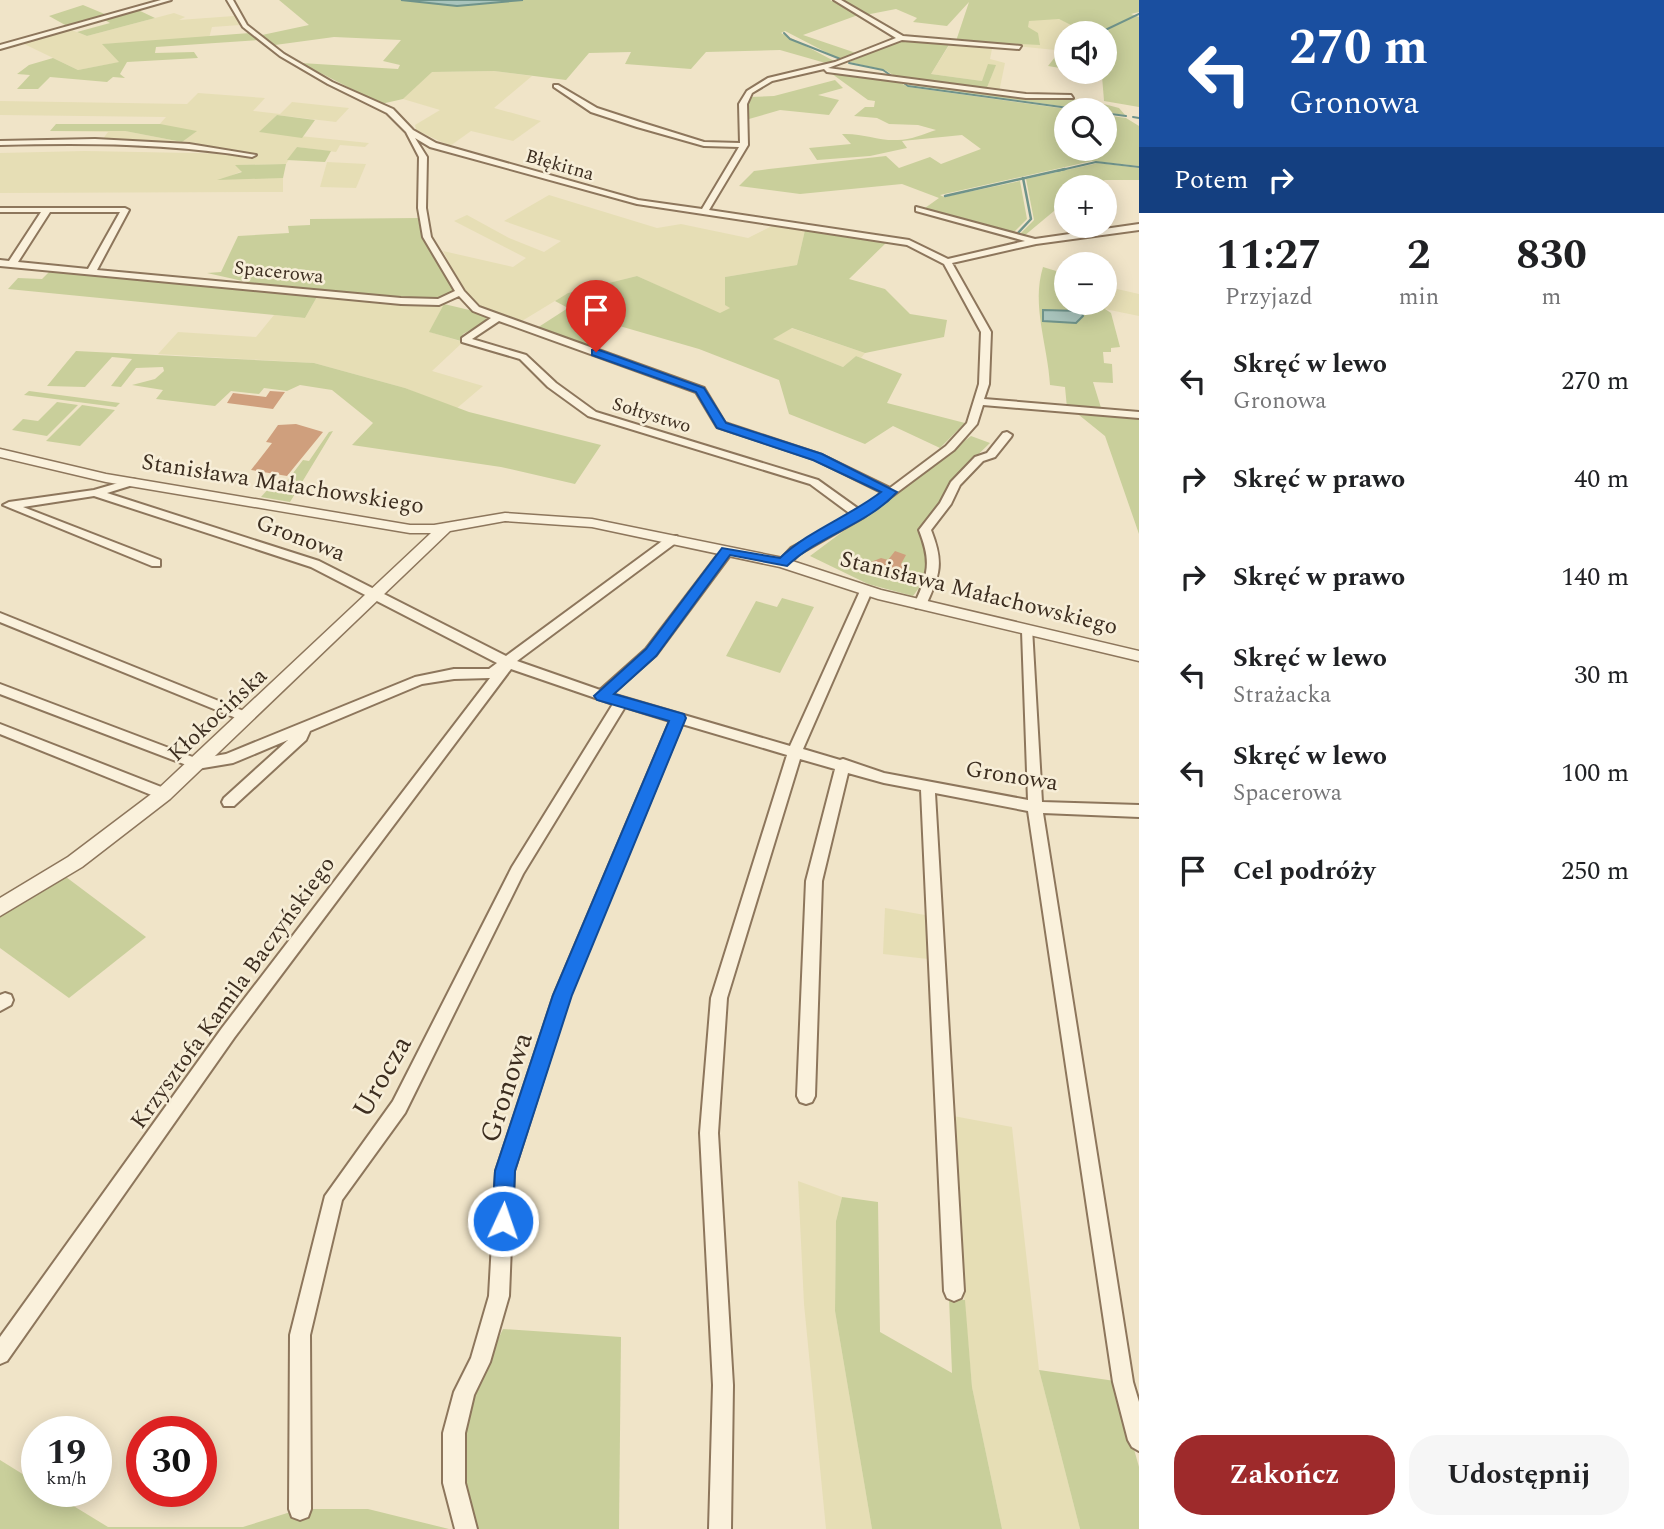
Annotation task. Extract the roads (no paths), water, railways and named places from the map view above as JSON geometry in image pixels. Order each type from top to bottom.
[{"type":"street","points":[[0,47],[168,0]]},
{"type":"street","name":"Błękitna","points":[[230,0],[244,26],[282,55],[319,77],[390,111],[410,132],[433,145],[637,202],[909,243],[947,261]]},
{"type":"street","points":[[837,0],[901,38],[1019,47]]},
{"type":"street","points":[[704,212],[744,145],[743,104],[749,92],[770,79],[837,64],[901,38]]},
{"type":"street","points":[[819,68],[1026,96],[1071,97]]},
{"type":"street","points":[[556,86],[594,110],[640,125],[704,144],[744,145]]},
{"type":"street","name":"Błękitna","points":[[410,132],[409,138],[423,157],[422,208],[427,237],[460,292],[474,306]]},
{"type":"street","points":[[0,143],[191,143],[252,155]]},
{"type":"street","points":[[919,209],[1036,242]]},
{"type":"street","points":[[0,210],[125,210],[91,272]]},
{"type":"street","points":[[12,264],[47,210]]},
{"type":"street","points":[[783,563],[795,551],[860,515],[950,447],[972,424],[980,402],[986,331],[947,261],[1036,242],[1139,227]]},
{"type":"street","name":"Spacerowa","points":[[0,263],[474,306]]},
{"type":"street","points":[[439,302],[460,292]]},
{"type":"street","points":[[474,306],[700,390],[721,425],[818,457],[890,492]]},
{"type":"street","name":"Sołtystwo","points":[[498,317],[465,340],[523,358],[552,385],[592,414],[814,482],[860,515]]},
{"type":"street","points":[[980,402],[1139,415]]},
{"type":"street","points":[[920,605],[935,572],[936,556],[925,530],[955,484],[979,459],[991,455],[1007,435]]},
{"type":"street","name":"Stanisława Małachowskiego","points":[[0,453],[49,466],[132,482],[400,527],[445,528],[505,517],[528,516],[592,523],[783,563],[920,605],[1139,656]]},
{"type":"street","points":[[4,506],[95,493],[132,482]]},
{"type":"street","name":"Gronowa","points":[[95,493],[315,564],[508,663],[621,702],[884,778],[1035,807],[1139,811]]},
{"type":"street","points":[[4,506],[156,563]]},
{"type":"street","name":"Kłokocińska","points":[[0,908],[75,862],[164,794],[445,528]]},
{"type":"street","points":[[0,689],[197,764],[229,759],[420,680],[454,674],[492,673],[673,539]]},
{"type":"street","points":[[602,696],[651,652],[727,551]]},
{"type":"street","points":[[719,1529],[723,1385],[709,1133],[719,998],[795,751],[866,590]]},
{"type":"street","points":[[0,617],[246,717]]},
{"type":"street","points":[[1028,631],[1035,807],[1123,1382],[1139,1440]]},
{"type":"street","name":"Krzysztofa Kamila Baczyńskiego","points":[[0,1354],[228,1033],[508,663]]},
{"type":"street","name":"Urocza","points":[[300,1509],[300,1335],[334,1196],[399,1107],[517,871],[621,702]]},
{"type":"street","name":"Gronowa","points":[[466,1529],[454,1483],[454,1433],[464,1392],[480,1362],[499,1296],[505,1171],[562,995],[678,718]]},
{"type":"street","points":[[229,802],[301,736],[304,726]]},
{"type":"street","points":[[0,729],[164,794]]},
{"type":"street","points":[[806,1096],[814,881],[843,764]]},
{"type":"street","points":[[928,786],[954,1291]]},
{"type":"water","points":[[401,0],[523,0],[457,6]]},
{"type":"water","points":[[1043,310],[1054,310],[1054,315],[1083,316],[1076,323],[1043,321]]},
{"type":"waterway","points":[[1117,24],[1139,14]]},
{"type":"waterway","points":[[784,33],[790,39],[843,60]]},
{"type":"waterway","points":[[849,63],[883,70],[893,77]]},
{"type":"waterway","points":[[901,81],[908,86],[1054,106]]},
{"type":"waterway","points":[[1117,115],[1126,116]]},
{"type":"waterway","points":[[1133,117],[1139,118]]},
{"type":"waterway","points":[[1057,171],[1096,162],[1139,167]]},
{"type":"waterway","points":[[1023,178],[1065,169]]},
{"type":"waterway","points":[[945,196],[1023,178]]},
{"type":"waterway","points":[[1017,234],[1031,219],[1023,178]]}]
